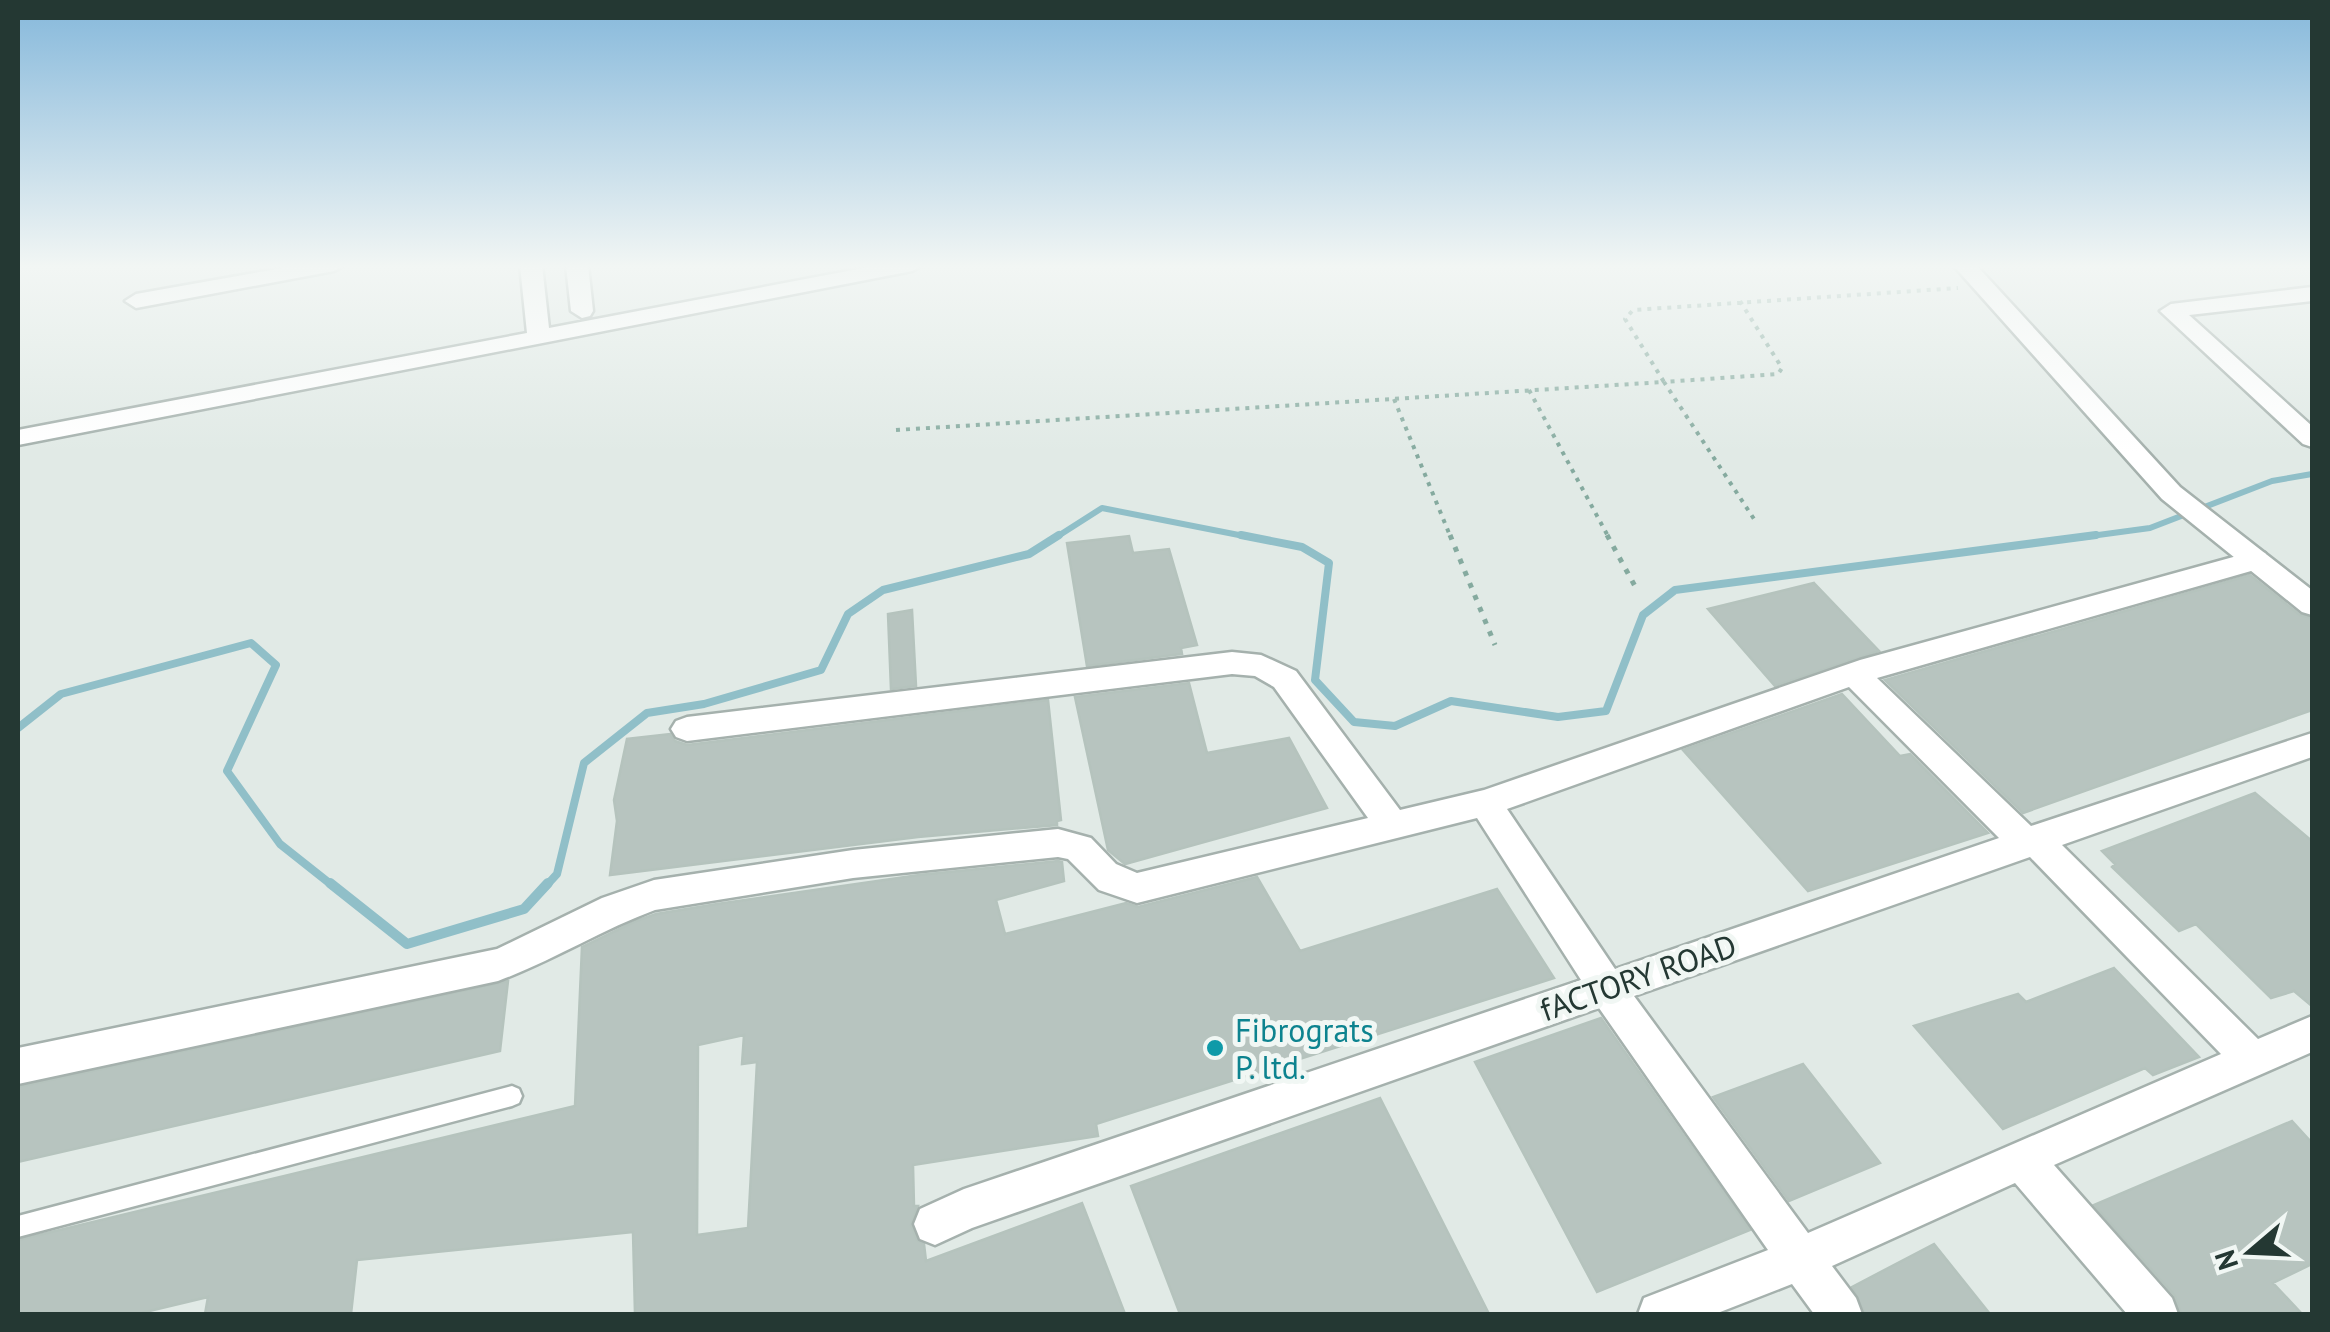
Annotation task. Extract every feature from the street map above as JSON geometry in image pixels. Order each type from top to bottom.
[{"type":"street","points":[[538,329],[542,327]]},
{"type":"street","points":[[18,438],[549,327]]},
{"type":"street","points":[[2021,327],[2171,493],[2312,605]]},
{"type":"street","points":[[2188,327],[2312,439]]},
{"type":"street","points":[[18,1066],[498,965],[539,949],[615,909],[654,896],[854,864],[1058,843],[1080,848],[1087,860],[1119,886],[1137,888],[1485,803],[1854,674],[2254,560]]},
{"type":"street","points":[[686,728],[1232,663],[1261,666],[1284,679],[1393,826]]},
{"type":"street","points":[[1854,674],[2253,1060]]},
{"type":"street","name":"fACTORY ROAD","points":[[950,1217],[2312,745]]},
{"type":"street","points":[[1485,803],[1607,988],[1840,1314]]},
{"type":"street","points":[[1660,1314],[1800,1259],[2312,1034]]},
{"type":"street","points":[[2021,1159],[2156,1314]]},
{"type":"lane","points":[[18,1227],[512,1096]]},
{"type":"path","points":[[1630,327],[1756,522]]},
{"type":"path","points":[[896,430],[1778,374],[1782,368],[1756,327]]},
{"type":"path","points":[[1530,390],[1636,588]]},
{"type":"path","points":[[1394,399],[1496,644]]},
{"type":"building","points":[[1129,536],[1133,553],[1169,549],[1197,645],[1181,648],[1182,654],[1087,666],[1067,543]]},
{"type":"building","points":[[2250,575],[2300,615],[2312,618],[2312,710],[2023,813],[1885,680]]},
{"type":"building","points":[[1814,583],[1879,651],[1775,686],[1708,609]]},
{"type":"building","points":[[912,610],[916,686],[891,689],[888,614]]},
{"type":"building","points":[[1189,683],[1207,753],[1289,738],[1327,808],[1125,864],[1108,850],[1075,697]]},
{"type":"building","points":[[1842,694],[1900,756],[1910,754],[1988,833],[1808,891],[1683,750]]},
{"type":"building","points":[[1048,700],[1061,820],[1057,825],[918,837],[610,875],[617,821],[614,800],[627,739],[670,734],[675,741],[687,745]]},
{"type":"building","points":[[2255,793],[2312,841],[2312,1006],[2294,991],[2271,998],[2196,924],[2179,931],[2112,867],[2115,864],[2102,851]]},
{"type":"building","points":[[1062,862],[1064,881],[996,900],[1005,934],[1126,903],[1138,907],[1257,877],[1300,951],[1497,889],[1554,978],[1096,1124],[1098,1136],[913,1165],[914,1206],[918,1206],[911,1225],[917,1240],[924,1244],[926,1261],[1082,1203],[1125,1314],[635,1314],[633,1232],[357,1260],[351,1314],[205,1314],[208,1297],[137,1314],[18,1314],[18,1240],[575,1106],[582,947],[656,914],[919,875]],"holes":[[[744,1035],[742,1064],[757,1062],[748,1228],[697,1235],[698,1045]]]},
{"type":"building","points":[[2114,968],[2199,1057],[2153,1075],[2145,1068],[2003,1129],[1914,1026],[2018,994],[2026,1002]]},
{"type":"building","points":[[508,981],[500,1051],[18,1162],[18,1087]]},
{"type":"building","points":[[1601,1018],[1750,1230],[1597,1292],[1475,1062]]},
{"type":"building","points":[[1803,1064],[1880,1163],[1789,1201],[1713,1097]]},
{"type":"building","points":[[1380,1098],[1489,1314],[1180,1314],[1131,1186]]},
{"type":"building","points":[[2292,1121],[2312,1143],[2312,1264],[2273,1283],[2302,1314],[2181,1314],[2175,1296],[2094,1205]]},
{"type":"building","points":[[1934,1244],[1990,1314],[1865,1314],[1852,1287]]},
{"type":"waterway","points":[[2076,538],[2150,528],[2272,481],[2312,474]]},
{"type":"waterway","points":[[1055,538],[1102,508],[1254,538]]},
{"type":"waterway","points":[[546,886],[557,874],[584,763],[647,713],[704,704],[821,670],[848,614],[883,590],[1029,554],[1059,535]]},
{"type":"waterway","points":[[1241,535],[1302,547],[1329,563],[1315,680],[1354,722],[1395,726],[1451,701],[1558,717],[1606,711],[1643,615],[1675,590],[2096,535]]},
{"type":"waterway","points":[[18,728],[61,694],[251,643],[276,665],[227,771],[280,844],[333,886]]},
{"type":"waterway","points":[[330,883],[407,944],[524,909],[548,883]]},
{"type":"place","name":"Fibrograts P. ltd.","points":[[1215,1048]]}]
